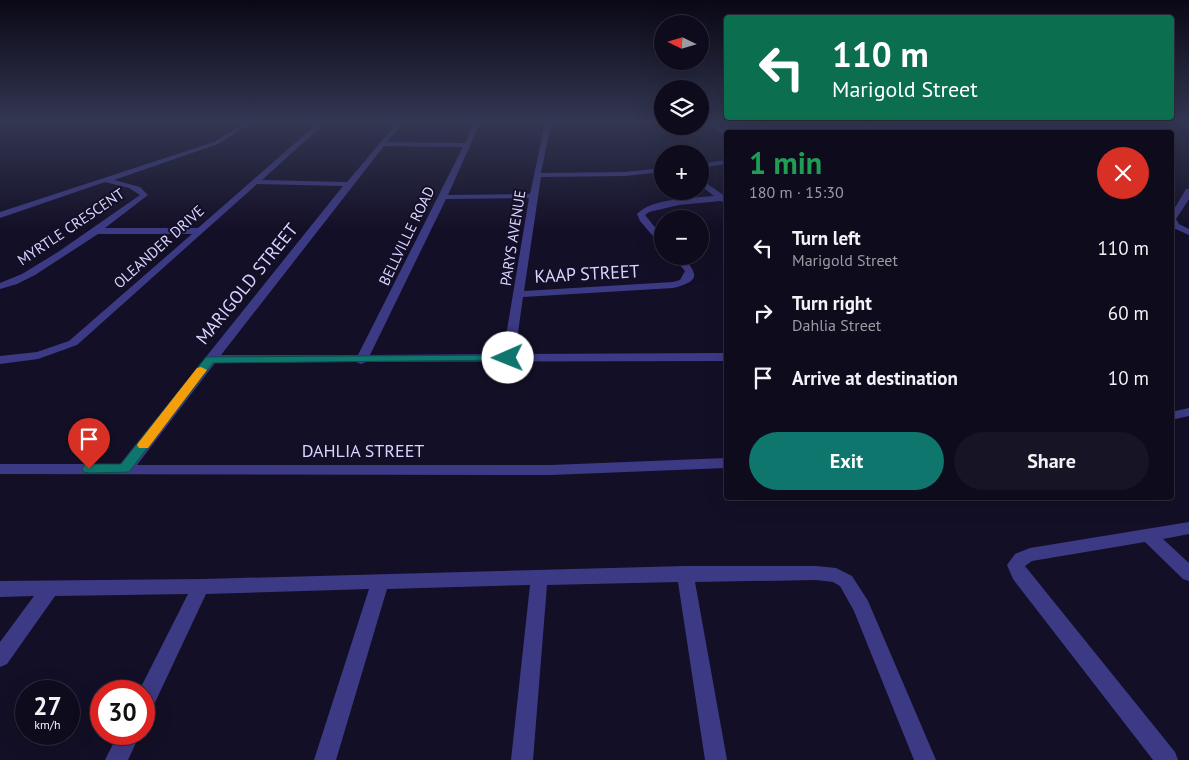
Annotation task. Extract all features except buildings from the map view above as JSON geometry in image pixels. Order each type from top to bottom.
[{"type":"street","points":[[0,215],[167,158]]},
{"type":"street","name":"OLEANDER DRIVE","points":[[0,360],[47,355],[73,343],[282,158]]},
{"type":"street","name":"MARIGOLD STREET","points":[[124,469],[371,158]]},
{"type":"street","name":"BELLVILLE ROAD","points":[[361,360],[443,197],[460,158]]},
{"type":"street","name":"PARYS AVENUE","points":[[508,358],[533,196],[541,158]]},
{"type":"street","points":[[709,165],[724,162]]},
{"type":"street","points":[[538,175],[625,174],[654,171]]},
{"type":"street","name":"MYRTLE CRESCENT","points":[[0,286],[20,280],[97,231],[144,195],[143,192],[133,187],[104,180]]},
{"type":"street","points":[[255,182],[349,184]]},
{"type":"street","points":[[709,188],[724,199]]},
{"type":"street","points":[[1174,220],[1186,206],[1189,191]]},
{"type":"street","points":[[443,197],[533,196]]},
{"type":"street","points":[[654,232],[643,219],[641,214],[643,211],[656,207],[724,199]]},
{"type":"street","points":[[1174,225],[1189,232]]},
{"type":"street","points":[[97,231],[199,230]]},
{"type":"street","name":"KAAP STREET","points":[[518,294],[673,285],[684,282],[690,276],[690,271],[685,265]]},
{"type":"street","points":[[210,359],[361,360],[508,358],[724,360]]},
{"type":"street","points":[[1174,415],[1189,412]]},
{"type":"street","name":"DAHLIA STREET","points":[[0,469],[552,470],[724,463]]},
{"type":"street","points":[[1167,760],[1019,574],[1016,565],[1021,559],[1030,555],[1189,528]]},
{"type":"street","points":[[1148,535],[1189,574]]},
{"type":"street","points":[[685,573],[716,760]]},
{"type":"street","points":[[0,589],[380,583],[685,573],[826,573],[836,575],[846,581],[862,607],[925,760]]},
{"type":"street","points":[[522,760],[539,578]]},
{"type":"street","points":[[325,760],[380,583]]},
{"type":"street","points":[[155,681],[201,586]]},
{"type":"street","points":[[0,658],[50,589]]},
{"type":"street","points":[[116,760],[124,745]]},
{"type":"slow traffic","points":[[143,445],[201,370]]},
{"type":"route","points":[[89,469],[124,469],[210,359],[361,360],[508,358]]}]
